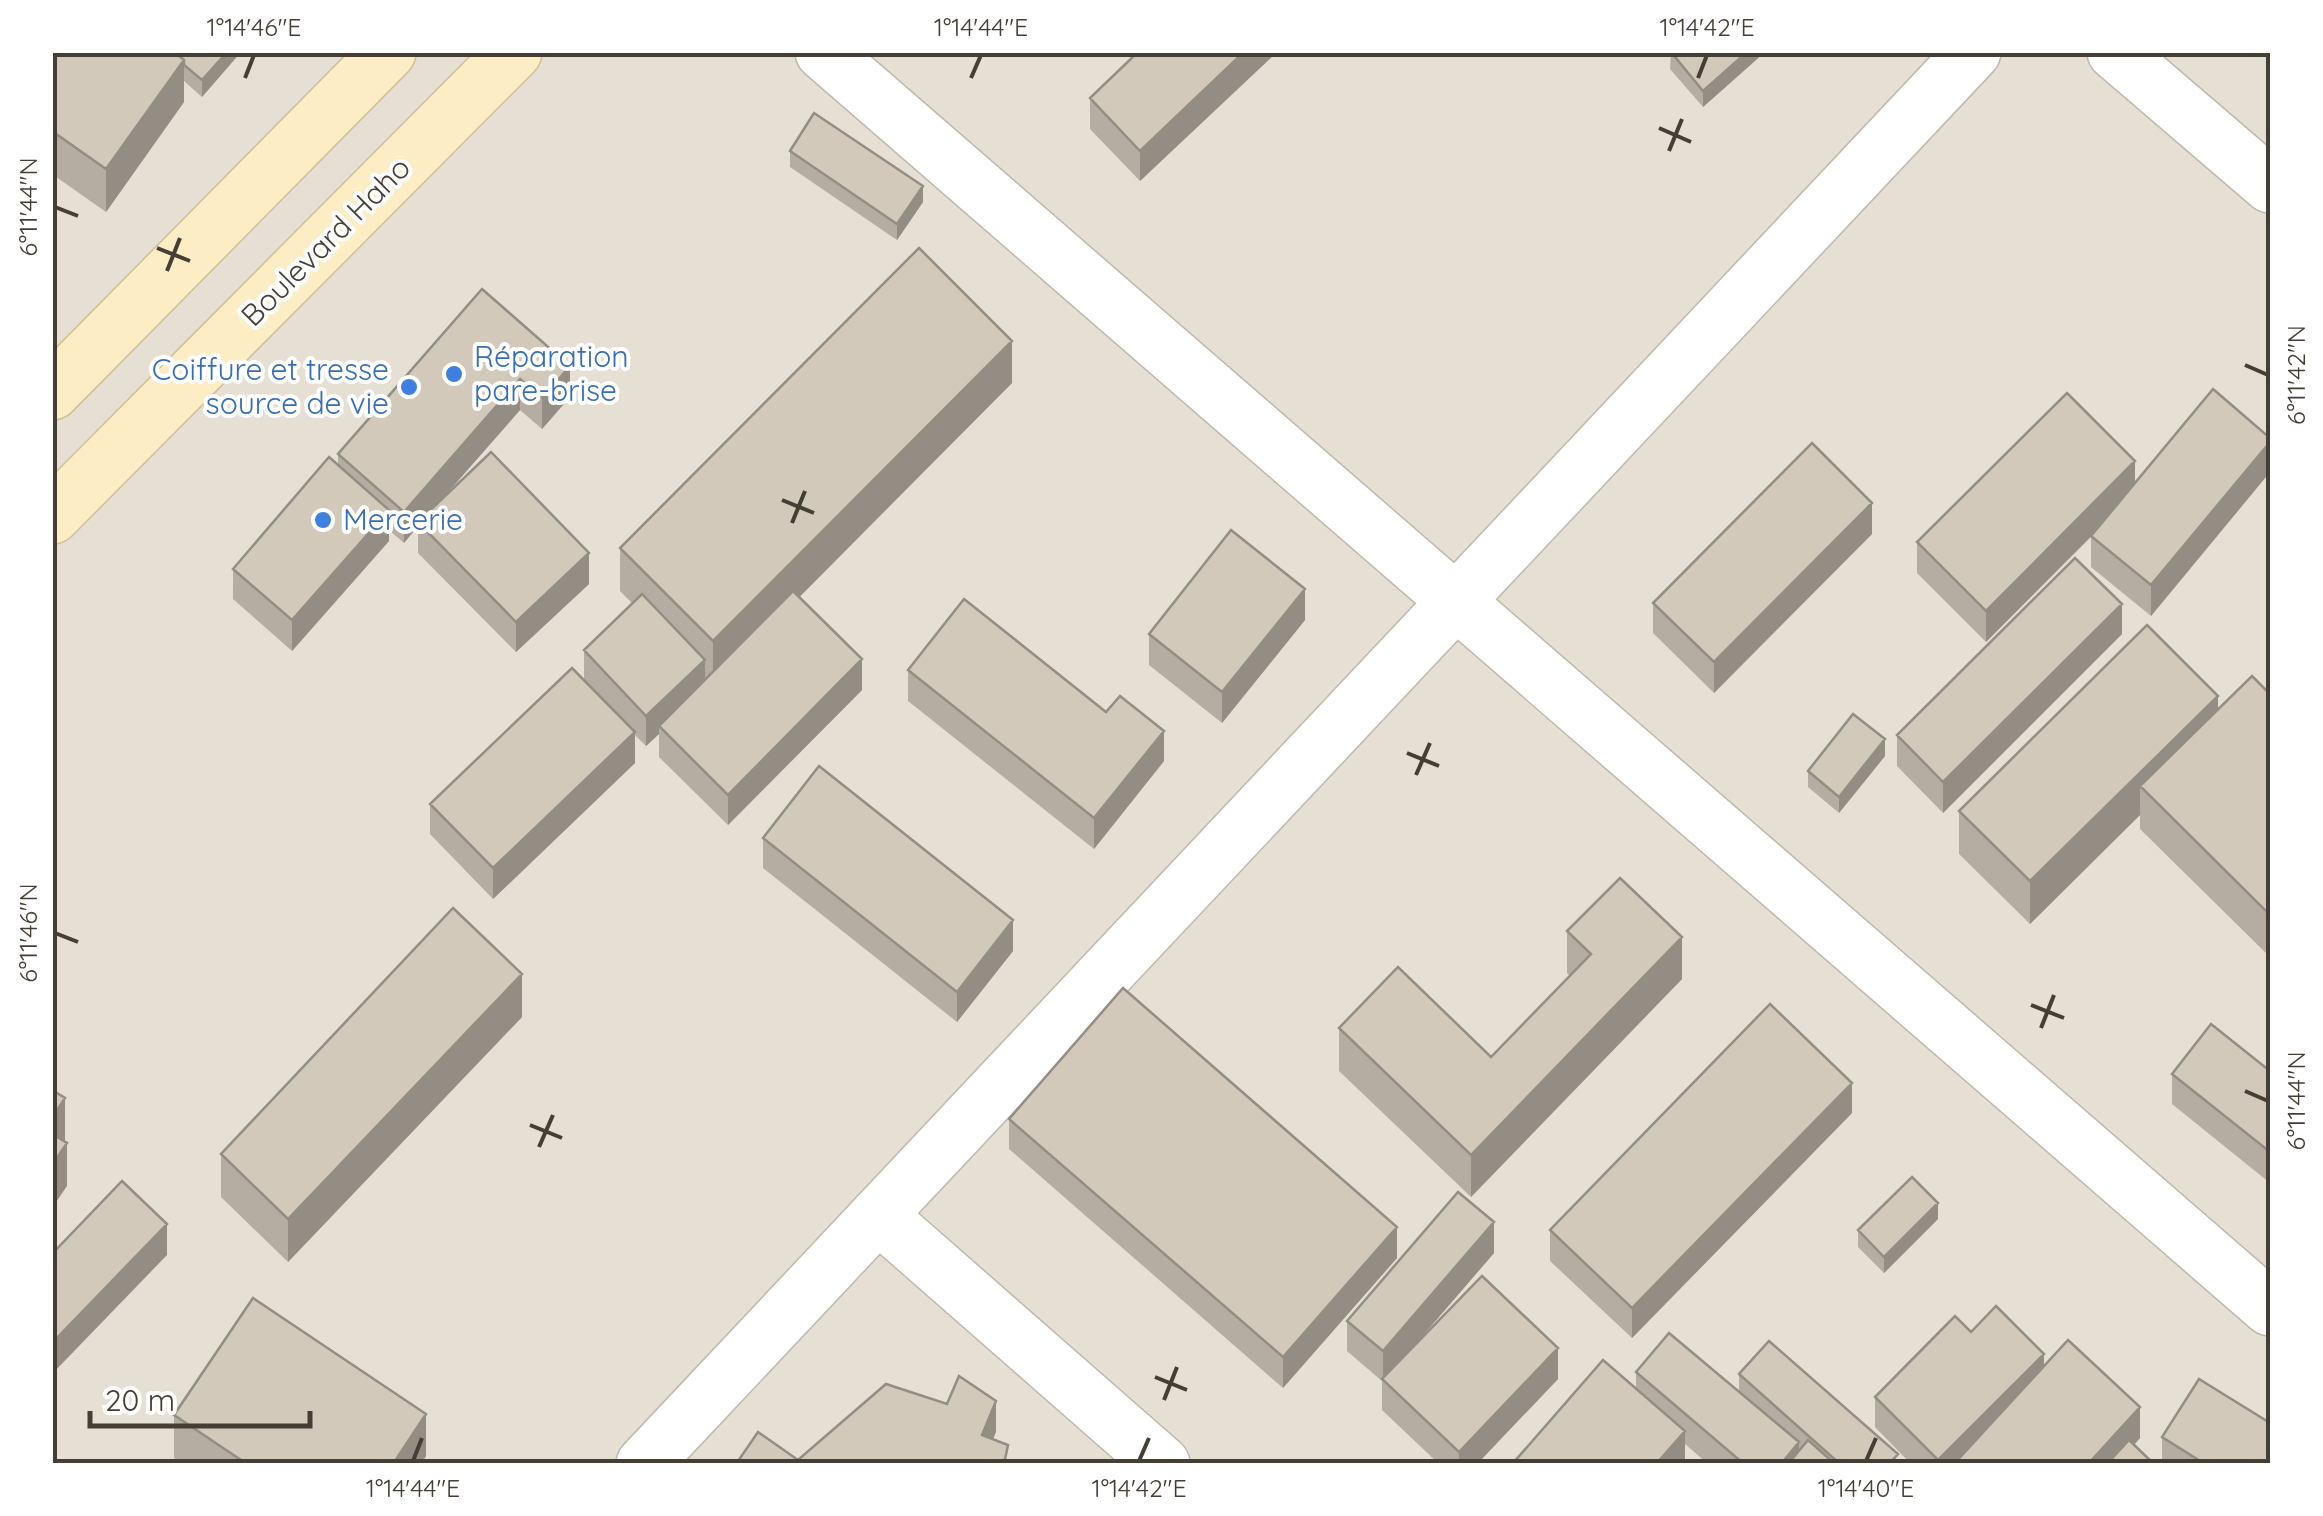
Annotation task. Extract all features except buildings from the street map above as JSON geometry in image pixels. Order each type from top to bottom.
[{"type":"main road","points":[[52,392],[388,52]]},
{"type":"main road","name":"Boulevard Haho","points":[[52,516],[514,52]]},
{"type":"street","points":[[823,52],[2270,1308]]},
{"type":"street","points":[[644,1464],[1973,52]]},
{"type":"street","points":[[2115,52],[2270,185]]},
{"type":"street","points":[[878,1215],[1162,1464]]},
{"type":"shaded area","points":[[53,53],[2270,53],[2270,1463],[53,1463]]},
{"type":"place","name":"Réparation pare-brise","points":[[454,374]]},
{"type":"place","name":"Coiffure et tresse source de vie","points":[[409,387]]},
{"type":"place","name":"Mercerie","points":[[323,520]]}]
